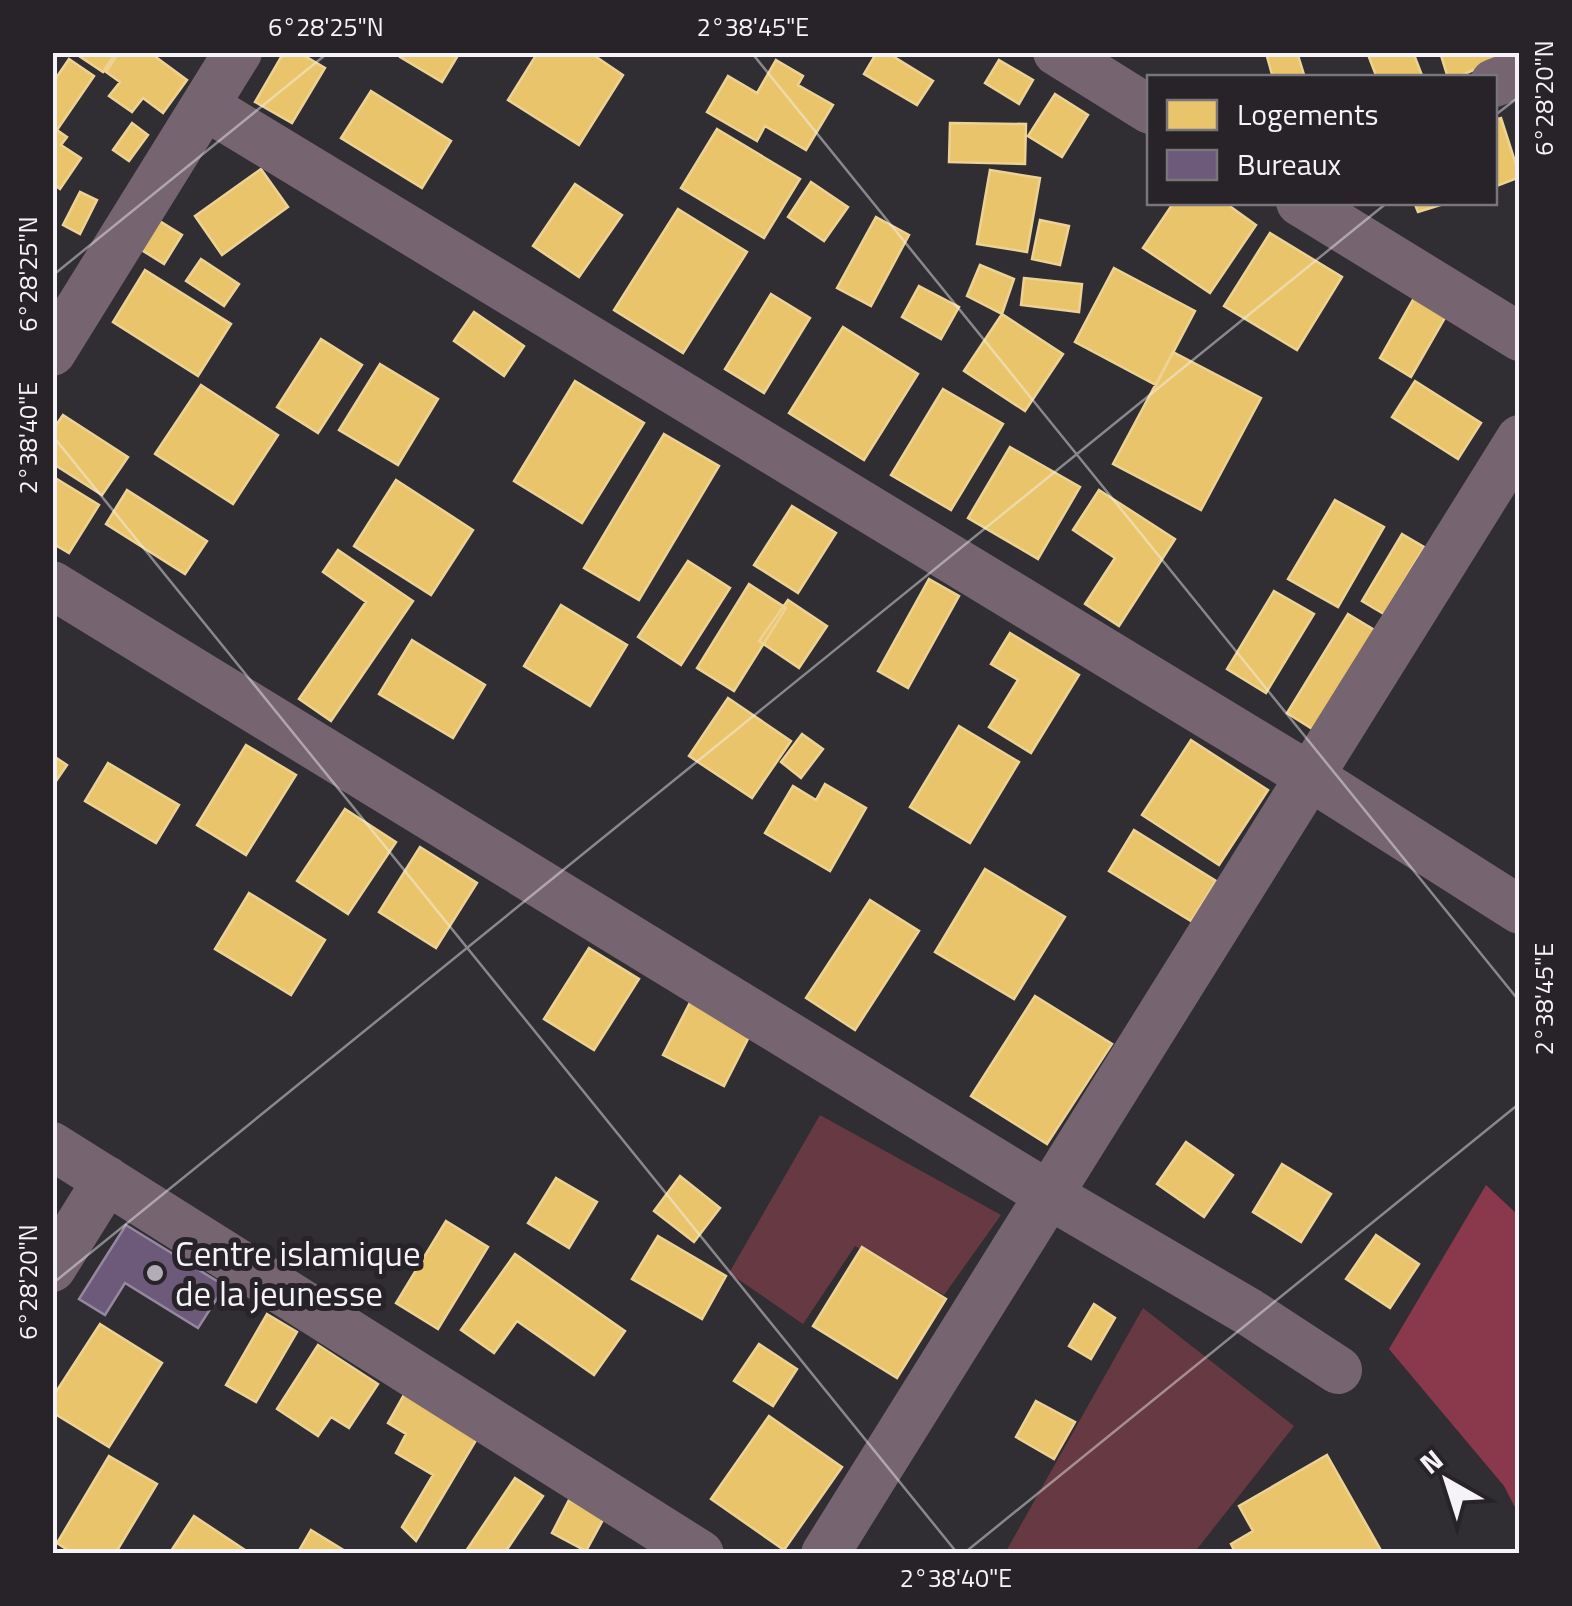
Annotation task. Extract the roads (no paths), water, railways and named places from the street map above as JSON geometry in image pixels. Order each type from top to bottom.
[{"type":"street","points":[[52,352],[238,52]]},
{"type":"street","points":[[1057,52],[1147,108]]},
{"type":"street","points":[[205,106],[1309,776],[1520,910]]},
{"type":"street","points":[[1305,205],[1520,336]]},
{"type":"street","points":[[825,1554],[1520,439]]},
{"type":"street","points":[[52,585],[1048,1195],[1249,1312],[1338,1370]]},
{"type":"street","points":[[52,1146],[700,1554]]},
{"type":"street","points":[[52,1268],[107,1180]]},
{"type":"place","name":"Centre islamique de la jeunesse","points":[[155,1273]]}]
